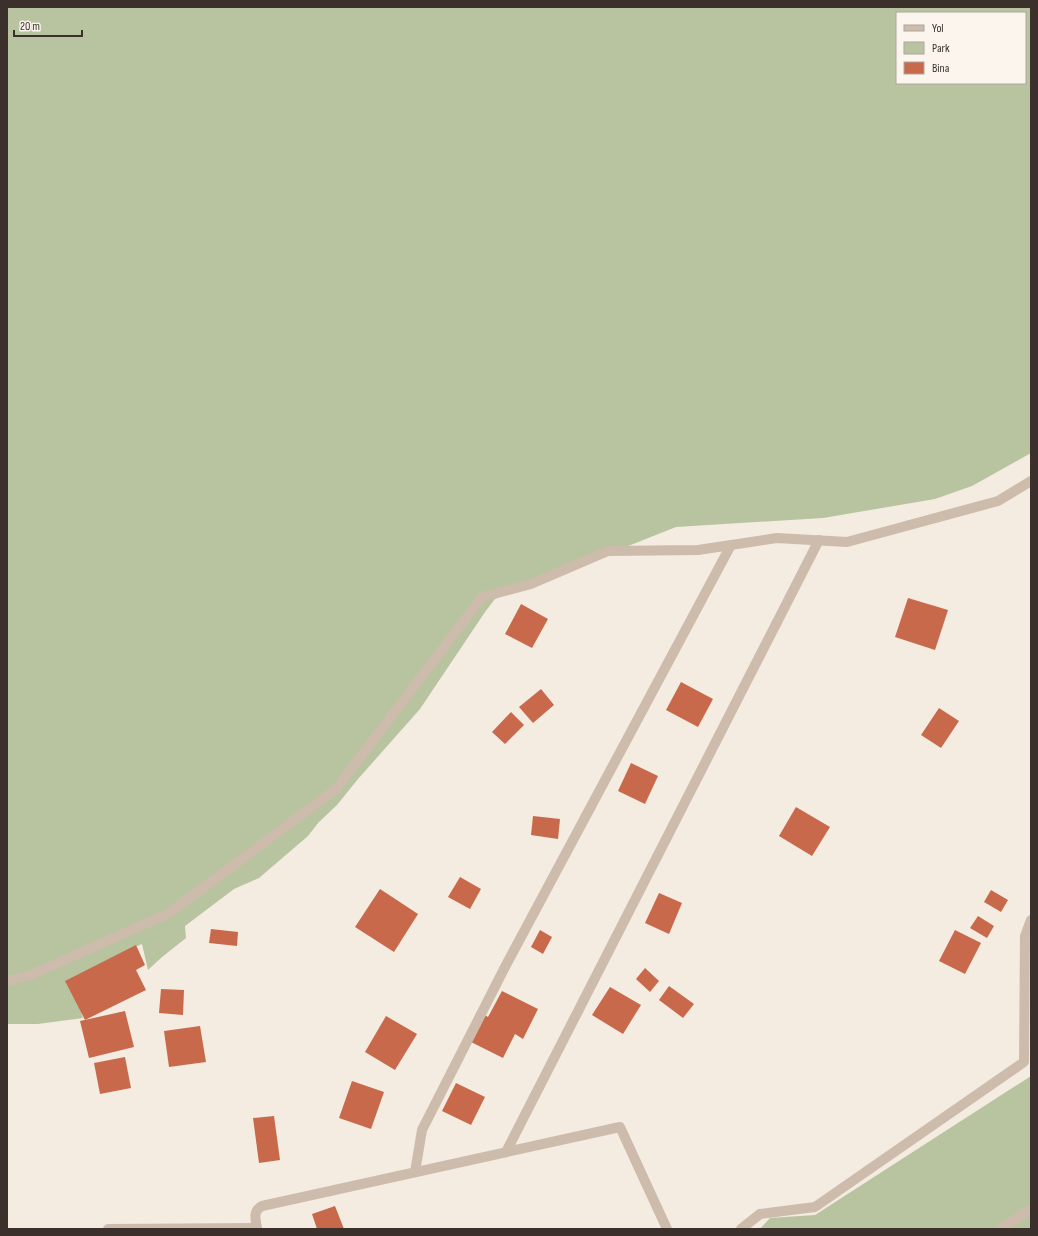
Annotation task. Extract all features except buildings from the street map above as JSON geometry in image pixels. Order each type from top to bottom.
[{"type":"street","points":[[7,981],[31,975],[169,913],[336,789],[482,597],[531,584],[608,551],[698,550],[777,538],[847,542],[998,501],[1031,481]]},
{"type":"street","points":[[506,1152],[819,540]]},
{"type":"street","points":[[415,1172],[422,1130],[505,967],[731,545]]},
{"type":"street","points":[[741,1229],[760,1214],[815,1207],[1024,1062],[1025,936],[1031,920]]},
{"type":"street","points":[[108,1229],[257,1228],[255,1213],[258,1208],[262,1206],[620,1127],[667,1229]]},
{"type":"street","points":[[1001,1229],[1031,1209]]},
{"type":"green space","points":[[7,7],[1031,7],[1031,453],[972,486],[935,499],[823,518],[676,527],[495,599],[420,709],[337,805],[318,823],[308,836],[259,878],[234,889],[185,926],[186,938],[148,970],[142,944],[128,950],[72,984],[83,1018],[38,1024],[7,1024]]},
{"type":"green space","points":[[1031,1076],[1031,1229],[760,1229],[770,1218],[815,1215]]}]
